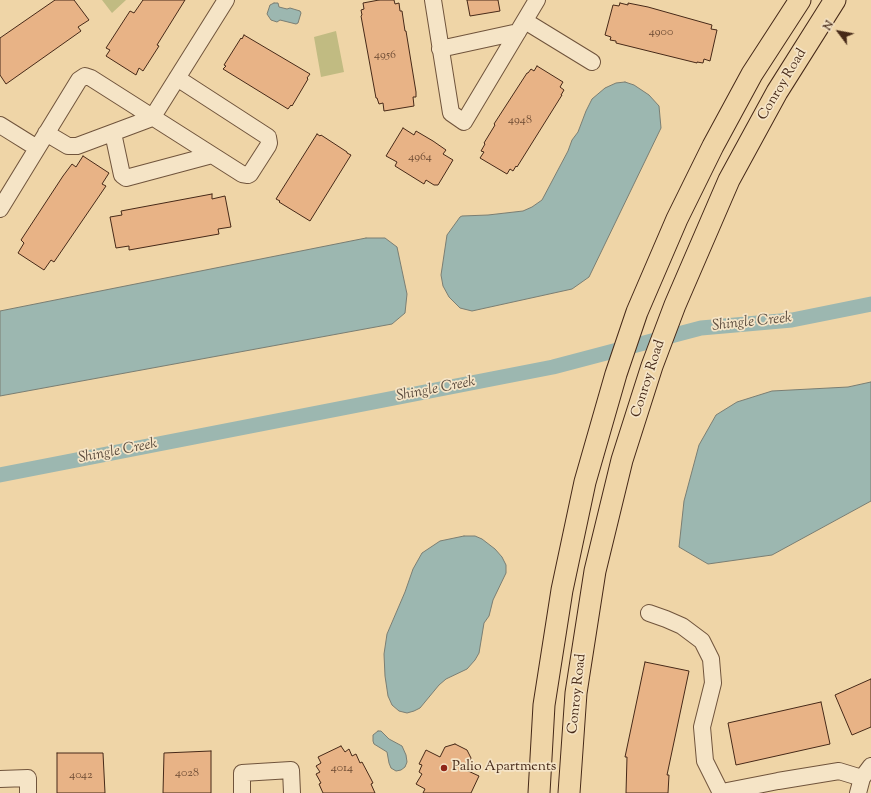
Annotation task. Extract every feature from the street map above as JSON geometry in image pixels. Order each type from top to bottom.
[{"type":"main road","points":[[540,793],[544,705],[562,590],[585,482],[616,374],[637,312],[677,219],[713,146],[752,74],[800,0]]},
{"type":"main road","name":"Conroy Road","points":[[569,793],[576,692],[595,570],[622,460],[652,366],[675,305],[729,180],[778,92],[835,0]]},
{"type":"lane","points":[[46,133],[68,146],[80,146],[152,118],[226,0]]},
{"type":"lane","points":[[433,0],[451,113],[464,122],[537,0]]},
{"type":"lane","points":[[440,49],[522,26],[592,62]]},
{"type":"lane","points":[[0,209],[79,80],[85,76],[91,78],[242,174],[248,176],[268,146],[269,139],[266,135],[177,78]]},
{"type":"lane","points":[[0,125],[37,148]]},
{"type":"lane","points":[[113,133],[122,175],[126,178],[212,155]]},
{"type":"lane","points":[[649,613],[682,626],[702,641],[711,659],[713,683],[702,727],[705,761],[721,793]]},
{"type":"lane","points":[[242,793],[242,773],[291,770],[292,793]]},
{"type":"lane","points":[[724,793],[727,791],[778,781],[839,771],[864,779]]},
{"type":"lane","points":[[0,779],[28,778],[28,793]]},
{"type":"shaded area","points":[[102,0],[126,0],[112,13]]},
{"type":"shaded area","points":[[336,31],[344,72],[321,77],[314,37]]},
{"type":"water","points":[[278,3],[279,7],[300,11],[301,13],[298,23],[296,24],[280,20],[277,22],[271,20],[267,14],[270,5]]},
{"type":"water","points":[[625,82],[634,85],[649,95],[659,106],[661,128],[589,277],[572,289],[472,311],[460,308],[449,297],[443,286],[441,275],[447,235],[460,217],[523,211],[542,200],[568,151],[572,140],[578,132],[592,99],[605,88],[616,83]]},
{"type":"water","points":[[366,238],[385,238],[397,247],[407,294],[405,313],[392,324],[0,396],[0,311]]},
{"type":"water","points":[[871,382],[871,501],[772,555],[708,564],[679,547],[684,501],[699,445],[716,415],[737,402],[772,391],[848,387]]},
{"type":"water","points":[[464,536],[475,536],[482,539],[495,549],[502,557],[506,565],[506,573],[493,600],[489,616],[484,623],[479,653],[467,669],[446,679],[439,685],[420,708],[407,713],[399,711],[392,705],[388,696],[384,654],[387,634],[413,569],[422,553],[440,541]]},
{"type":"water","points":[[378,731],[381,731],[389,739],[402,746],[407,762],[405,767],[401,770],[396,771],[391,768],[387,752],[374,744],[373,735]]},
{"type":"building","points":[[55,0],[74,0],[89,20],[78,27],[81,31],[6,84],[0,75],[0,38]]},
{"type":"building","points":[[143,0],[185,0],[143,71],[139,68],[136,75],[106,56],[110,50],[106,48],[130,11],[134,13]]},
{"type":"building","points":[[379,0],[394,0],[395,4],[399,3],[400,11],[402,11],[416,92],[416,97],[413,97],[414,106],[384,111],[383,103],[379,104],[376,98],[361,10],[364,9],[363,3]]},
{"type":"building","points":[[467,0],[498,0],[500,11],[470,16]]},
{"type":"building","points":[[620,3],[648,7],[712,25],[711,29],[717,30],[710,61],[704,59],[703,63],[697,63],[616,43],[616,41],[610,40],[611,37],[605,35],[613,5],[619,6]]},
{"type":"building","points":[[244,35],[310,74],[292,106],[291,105],[288,109],[223,69],[226,66],[224,65]]},
{"type":"building","points":[[537,66],[563,82],[560,87],[564,90],[517,167],[516,166],[513,171],[510,169],[507,174],[480,158],[484,152],[481,151],[495,125],[494,124],[527,73],[531,69],[534,71]]},
{"type":"building","points":[[403,128],[414,135],[416,131],[433,141],[446,150],[443,154],[453,160],[438,185],[434,185],[426,180],[424,184],[395,166],[397,162],[386,156]]},
{"type":"building","points":[[317,134],[320,136],[321,135],[351,155],[310,221],[276,199]]},
{"type":"building","points":[[83,156],[109,173],[102,184],[106,186],[54,262],[51,260],[44,270],[18,253],[24,243],[21,240],[63,176],[72,164],[76,167]]},
{"type":"building","points":[[212,194],[212,199],[225,196],[231,227],[218,229],[219,234],[129,250],[129,246],[116,248],[110,217],[122,215],[121,211]]},
{"type":"building","points":[[645,662],[689,671],[667,775],[669,775],[668,793],[626,793],[627,757],[625,757]]},
{"type":"building","points":[[871,679],[871,727],[852,735],[835,695]]},
{"type":"building","points":[[821,702],[830,744],[736,765],[728,723]]},
{"type":"building","name":"Palio Apartments","points":[[455,744],[467,750],[471,758],[466,770],[479,776],[471,793],[423,793],[425,789],[416,784],[422,774],[419,772],[422,765],[419,764],[426,750],[440,757],[445,747]]},
{"type":"building","points":[[341,746],[345,752],[349,749],[352,756],[356,754],[360,763],[362,762],[373,783],[371,784],[375,793],[323,793],[319,784],[321,783],[316,774],[320,772],[316,766],[321,763],[318,757]]},
{"type":"building","points":[[211,751],[211,793],[163,793],[164,753]]},
{"type":"building","points":[[57,753],[103,753],[105,793],[57,793]]},
{"type":"waterway","name":"Shingle Creek","points":[[0,475],[553,367],[701,328],[792,320],[871,304]]},
{"type":"place","name":"Palio Apartments","points":[[444,768]]}]
